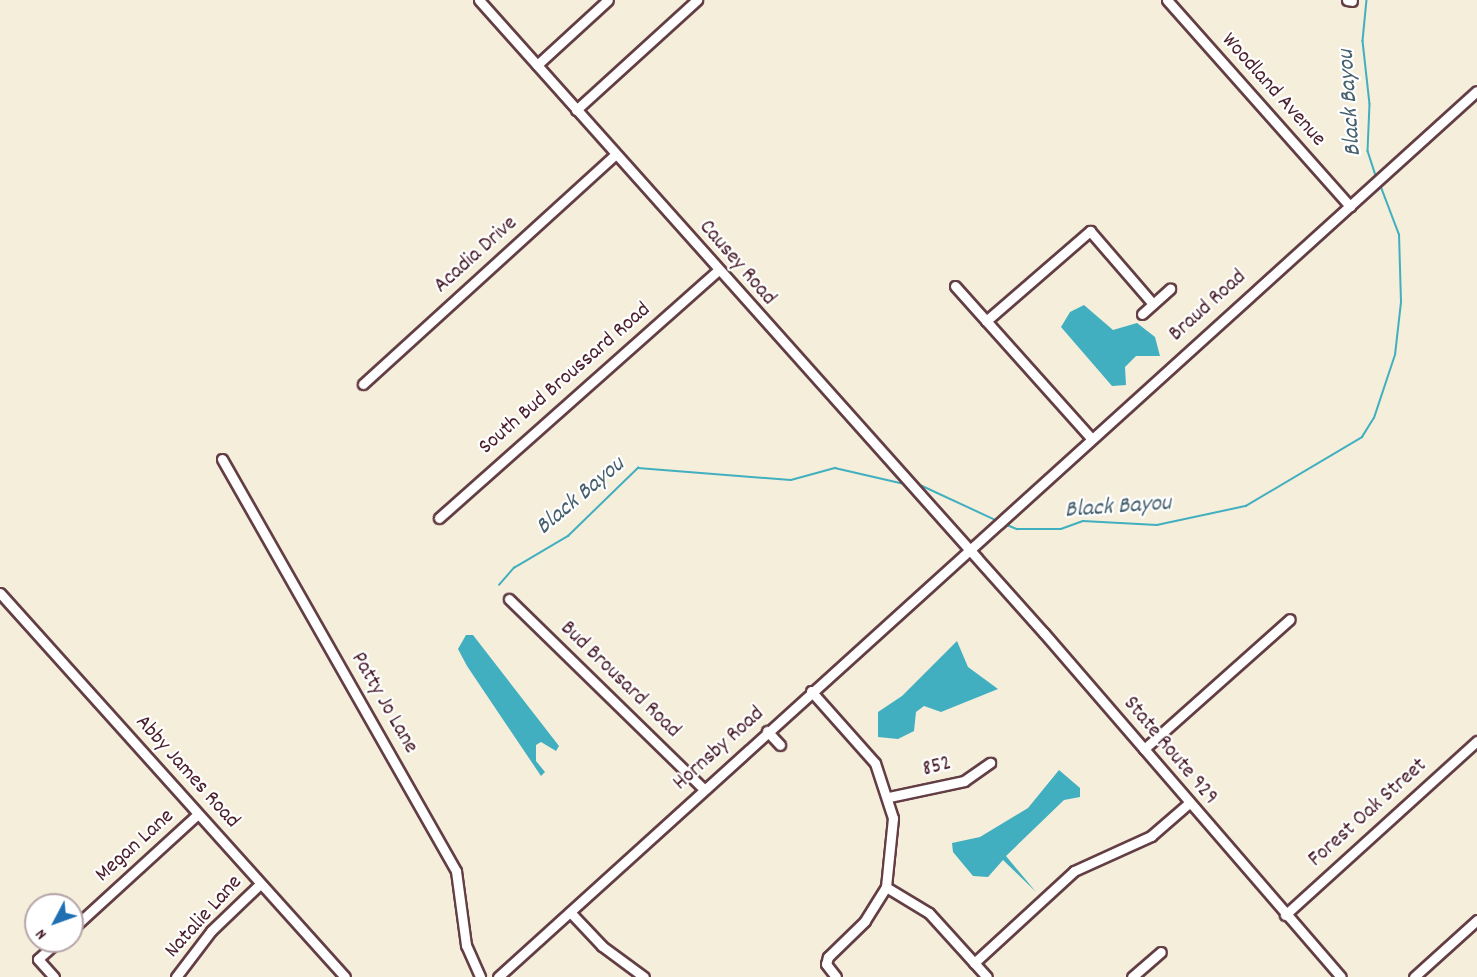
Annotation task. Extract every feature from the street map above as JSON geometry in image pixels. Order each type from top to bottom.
[{"type":"street","name":"Causey Road","points":[[479,0],[967,552]]},
{"type":"street","points":[[537,65],[608,0]]},
{"type":"street","points":[[576,110],[697,0]]},
{"type":"street","name":"Woodland Avenue","points":[[1167,0],[1350,206]]},
{"type":"street","name":"Braud Road","points":[[967,552],[1477,90]]},
{"type":"street","name":"Acadia Drive","points":[[363,384],[615,155]]},
{"type":"street","points":[[986,321],[1090,231],[1154,304]]},
{"type":"street","name":"South Bud Broussard Road","points":[[439,518],[717,270]]},
{"type":"street","points":[[955,286],[1091,438]]},
{"type":"street","points":[[1142,314],[1170,290]]},
{"type":"street","name":"Patty Jo Lane","points":[[222,459],[456,871],[466,945],[480,977]]},
{"type":"street","name":"Hornsby Road","points":[[498,977],[967,552]]},
{"type":"street","name":"State Route 929","points":[[967,552],[1144,749],[1188,804],[1341,977]]},
{"type":"street","name":"Abby James Road","points":[[0,593],[197,815],[345,977]]},
{"type":"street","name":"Bud Brousard Road","points":[[509,599],[704,789]]},
{"type":"street","points":[[1144,749],[1290,619]]},
{"type":"street","points":[[811,691],[869,754],[889,797],[894,846],[886,887],[826,964],[836,977]]},
{"type":"street","points":[[767,731],[780,745]]},
{"type":"street","name":"Forest Oak Street","points":[[1285,915],[1477,741]]},
{"type":"street","name":"852","points":[[889,797],[964,781],[990,763]]},
{"type":"street","points":[[974,963],[1074,871],[1151,836],[1188,804]]},
{"type":"street","name":"Megan Lane","points":[[84,918],[197,815]]},
{"type":"street","name":"Natalie Lane","points":[[176,977],[211,931],[260,884]]},
{"type":"street","points":[[886,887],[905,896],[987,977]]},
{"type":"street","points":[[570,912],[602,946],[644,977]]},
{"type":"street","points":[[1414,977],[1477,920]]},
{"type":"street","points":[[1132,977],[1161,952]]},
{"type":"street","points":[[45,953],[38,959],[54,977]]},
{"type":"water","points":[[1084,305],[1113,330],[1137,323],[1155,337],[1160,356],[1136,356],[1125,367],[1126,385],[1112,386],[1061,327],[1070,312]]},
{"type":"water","points":[[466,635],[473,635],[559,746],[556,751],[541,742],[536,745],[536,761],[545,772],[541,776],[467,666],[458,649]]},
{"type":"water","points":[[957,641],[968,667],[998,689],[941,712],[924,706],[916,712],[914,731],[898,739],[878,737],[878,712],[902,696]]},
{"type":"water","points":[[1059,770],[1080,788],[1080,797],[1064,800],[1006,856],[1036,892],[1003,860],[988,877],[973,876],[953,852],[952,843],[980,837],[1028,808]]},
{"type":"waterway","name":"Black Bayou","points":[[1367,0],[1363,41],[1370,104],[1368,151],[1376,175]]},
{"type":"waterway","name":"Black Bayou","points":[[1005,524],[1017,529],[1061,529],[1083,521],[1157,525],[1246,506],[1362,437],[1374,418],[1395,355],[1401,302],[1399,235],[1380,185]]},
{"type":"waterway","name":"Black Bayou","points":[[499,585],[514,568],[568,536],[638,468],[791,480],[835,468],[905,484]]},
{"type":"waterway","name":"Black Bayou","points":[[916,483],[998,521]]}]
